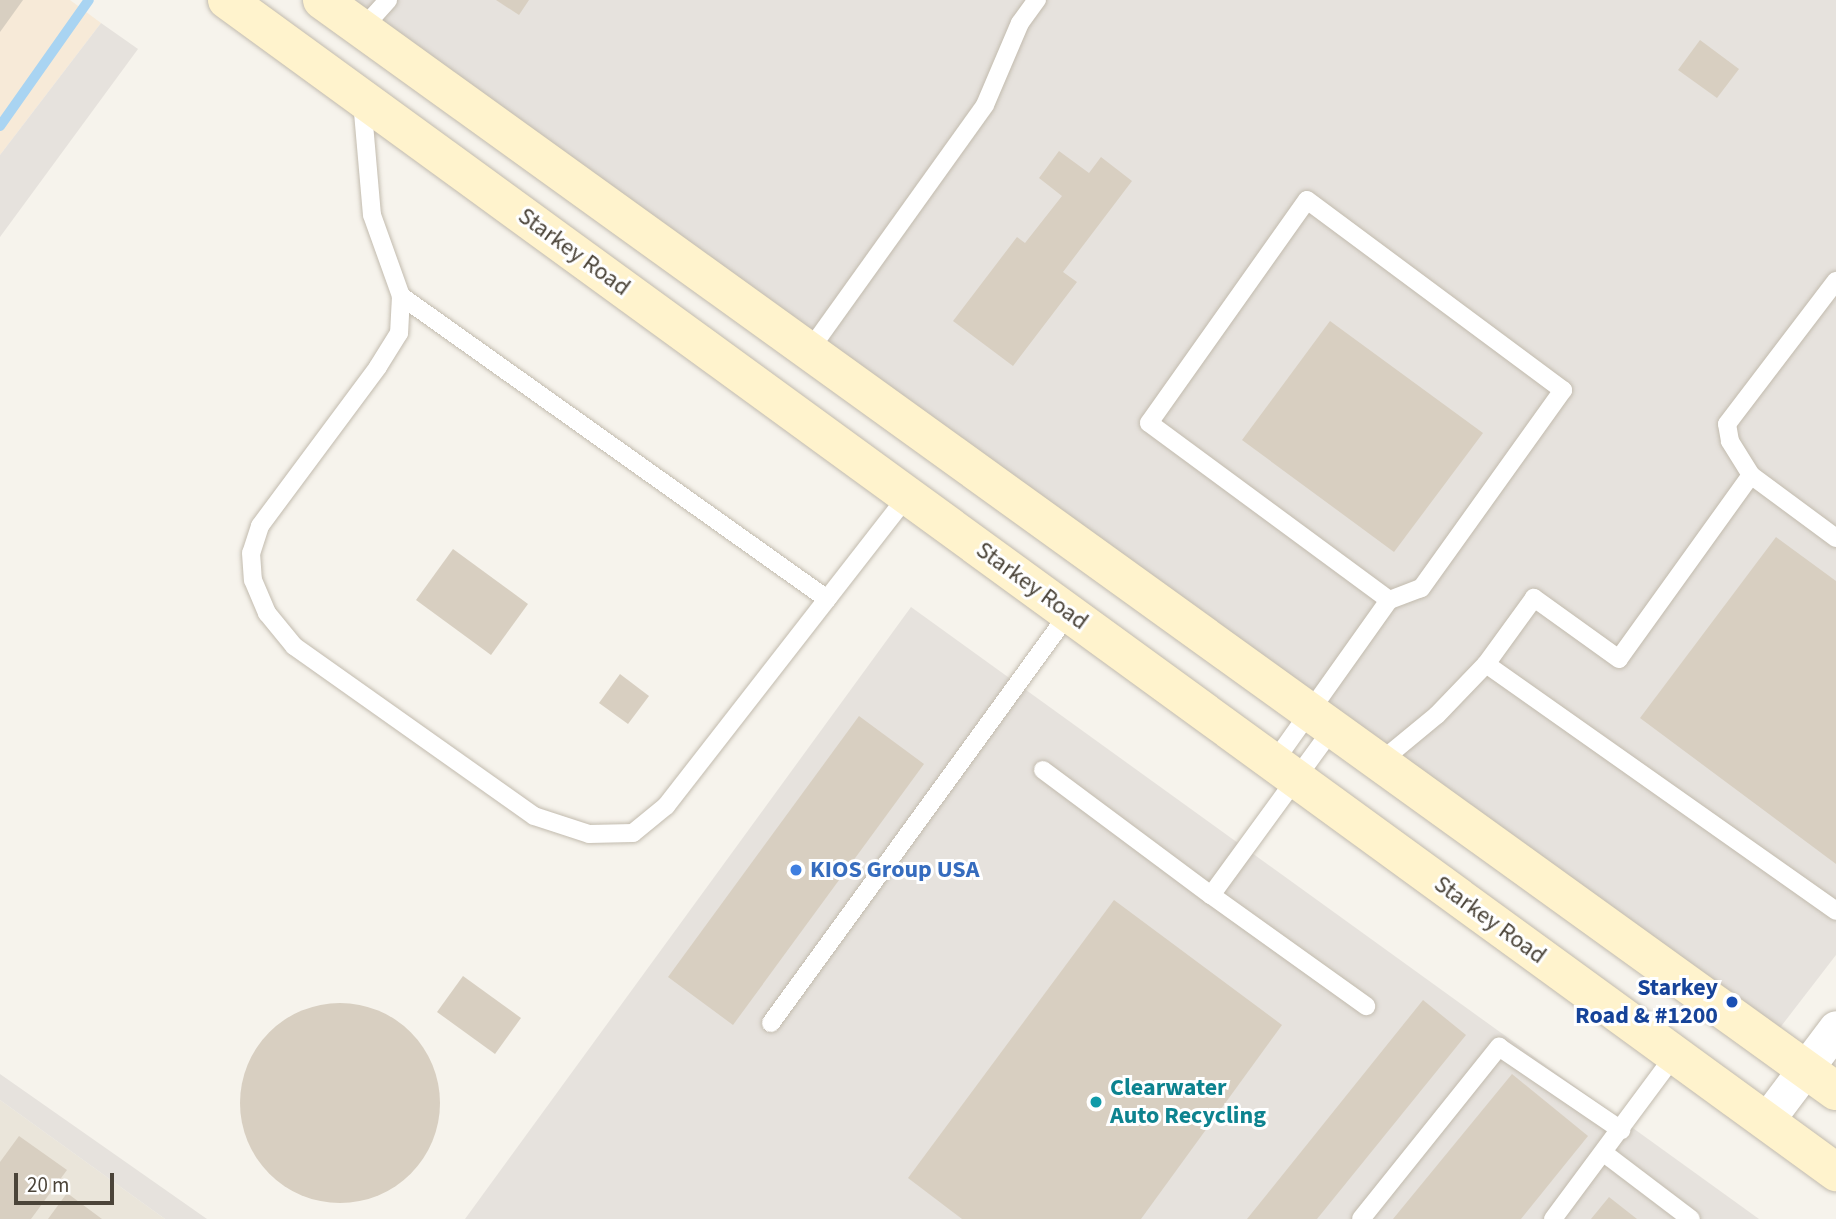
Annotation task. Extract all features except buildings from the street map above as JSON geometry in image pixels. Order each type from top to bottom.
[{"type":"main road","name":"Starkey Road","points":[[228,0],[1836,1172]]},
{"type":"main road","points":[[322,0],[1836,1091]]},
{"type":"street","points":[[1766,1121],[1836,1028]]},
{"type":"lane","points":[[362,29],[388,0]]},
{"type":"lane","points":[[809,351],[985,105],[1020,23],[1037,0]]},
{"type":"lane","points":[[362,98],[372,215],[401,296],[399,333],[378,367],[260,526],[251,553],[253,580],[267,613],[293,646],[534,816],[589,834],[633,833],[666,806],[908,495]]},
{"type":"lane","points":[[1211,895],[1285,771],[1322,720],[1389,600],[1421,588],[1563,390],[1307,200],[1149,423],[1389,600]]},
{"type":"lane","points":[[1836,281],[1727,424],[1730,441],[1751,475],[1836,538]]},
{"type":"lane","points":[[401,296],[827,599]]},
{"type":"lane","points":[[1380,762],[1437,715],[1486,664],[1534,598],[1619,659],[1751,475]]},
{"type":"lane","points":[[772,1023],[1069,613]]},
{"type":"lane","points":[[1486,664],[1836,911]]},
{"type":"lane","points":[[1285,771],[1322,720]]},
{"type":"lane","points":[[1042,771],[1366,1006]]},
{"type":"lane","points":[[1361,1219],[1499,1047],[1621,1130]]},
{"type":"lane","points":[[1553,1219],[1675,1055]]},
{"type":"lane","points":[[1604,1153],[1691,1219]]},
{"type":"shaded area","points":[[0,0],[70,0],[101,23],[0,155]]},
{"type":"shaded area","points":[[352,0],[1836,0],[1836,955],[1779,1029]]},
{"type":"shaded area","points":[[101,23],[138,49],[0,237],[0,155]]},
{"type":"shaded area","points":[[911,607],[1759,1219],[465,1219]]},
{"type":"shaded area","points":[[0,1074],[207,1219],[165,1219],[0,1100]]},
{"type":"shaded area","points":[[0,1100],[165,1219],[0,1219]]},
{"type":"waterway","points":[[0,126],[89,0]]},
{"type":"place","name":"KIOS Group USA","points":[[796,870]]},
{"type":"place","name":"Starkey Road & #1200","points":[[1732,1002]]},
{"type":"place","name":"Clearwater Auto Recycling","points":[[1096,1102]]}]
